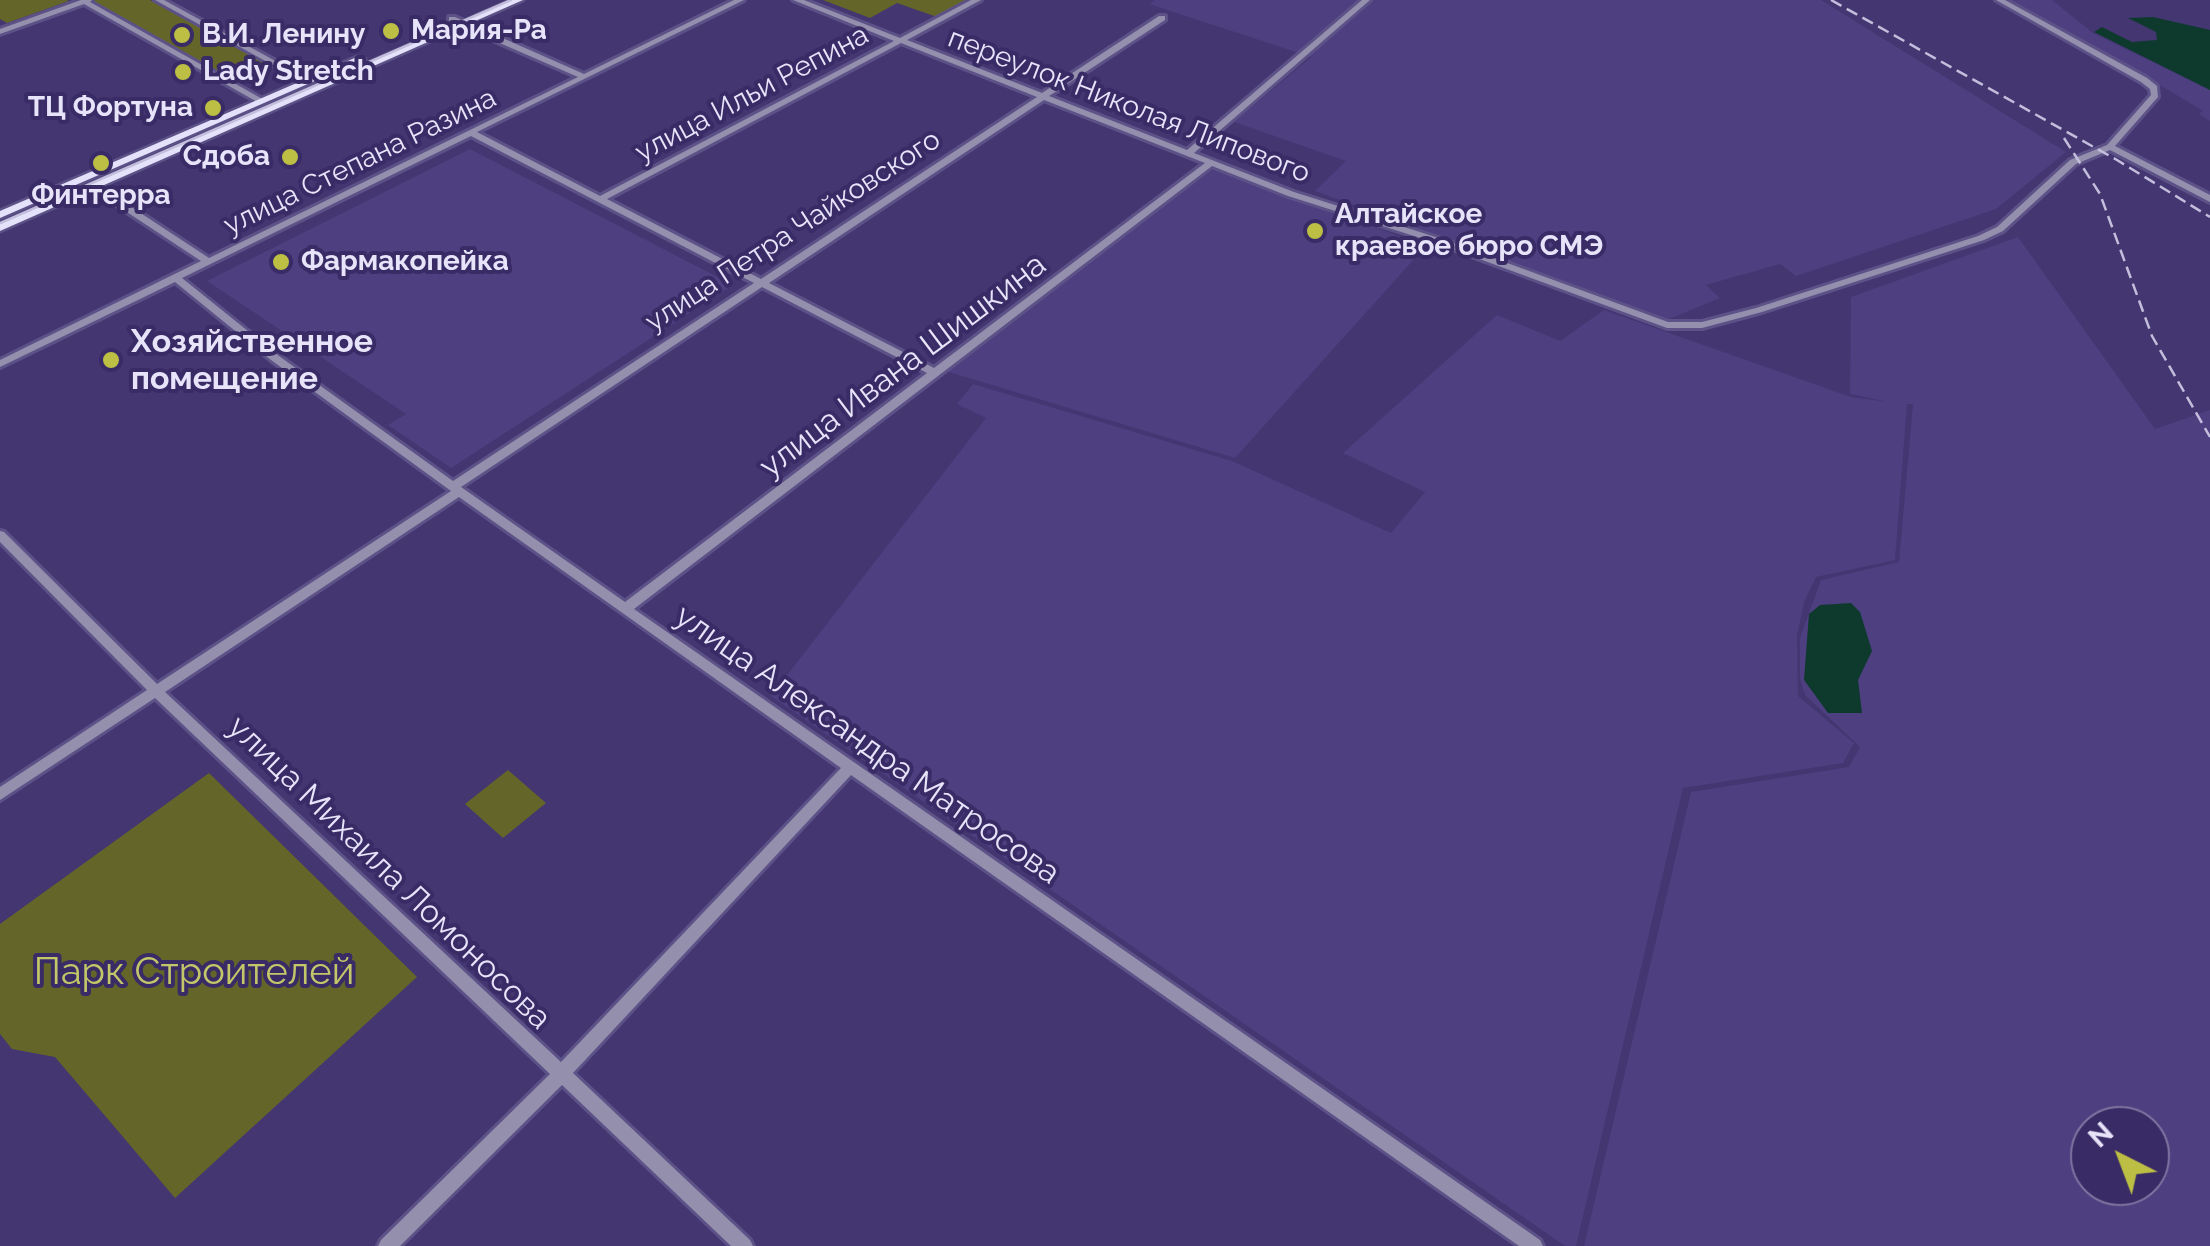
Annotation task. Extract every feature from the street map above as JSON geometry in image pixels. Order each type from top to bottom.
[{"type":"main road","points":[[0,215],[496,0]]},
{"type":"main road","points":[[0,228],[520,0]]},
{"type":"street","points":[[159,0],[308,81]]},
{"type":"street","name":"улица Степана Разина","points":[[0,364],[740,0]]},
{"type":"street","name":"переулок Николая Липового","points":[[797,0],[1343,213],[1439,242],[1634,315],[1682,327],[1759,310],[1981,238],[2000,229],[2073,162],[2110,147]]},
{"type":"street","name":"улица Ильи Репина","points":[[601,200],[977,0]]},
{"type":"street","points":[[1188,154],[1366,0]]},
{"type":"street","points":[[2000,0],[2154,88],[2153,97],[2110,147],[2210,199]]},
{"type":"street","points":[[2,29],[86,1],[262,101]]},
{"type":"street","name":"улица Петра Чайковского","points":[[0,794],[760,282],[1162,18]]},
{"type":"street","points":[[452,20],[584,76]]},
{"type":"street","points":[[470,132],[936,373]]},
{"type":"street","name":"улица Ивана Шишкина","points":[[626,609],[1211,163]]},
{"type":"street","points":[[94,186],[209,262]]},
{"type":"street","name":"улица Александра Матросова","points":[[176,278],[275,358],[456,489],[1534,1246]]},
{"type":"street","name":"улица Михаила Ломоносова","points":[[0,536],[156,691],[744,1246]]},
{"type":"street","points":[[387,1246],[560,1075],[850,767]]},
{"type":"shaded area","points":[[1155,0],[1821,0],[2066,152],[1996,209],[1796,276],[1780,264],[1706,285],[1720,298],[1667,320],[1315,191],[1346,161],[1234,122],[1311,57],[1149,4]]},
{"type":"shaded area","points":[[2004,0],[2052,0],[2093,33],[2210,90],[2210,121],[2199,114],[2203,111],[2135,70]]},
{"type":"shaded area","points":[[2153,17],[2210,30],[2210,90],[2094,32],[2102,27],[2132,42],[2157,40],[2156,32],[2128,18]]},
{"type":"shaded area","points":[[470,149],[733,285],[451,468],[388,425],[406,414],[207,281]]},
{"type":"shaded area","points":[[1215,168],[1426,246],[1235,458],[942,370]]},
{"type":"shaded area","points":[[2018,237],[2155,429],[2210,410],[2210,1246],[1584,1246],[1691,792],[1849,767],[1860,747],[1805,695],[1800,679],[1800,638],[1821,580],[1899,562],[1913,404],[1907,404],[1895,560],[1816,577],[1804,602],[1797,636],[1798,696],[1854,743],[1843,763],[1683,788],[1576,1246],[1565,1246],[771,696],[986,418],[957,404],[973,384],[1232,461],[1391,533],[1425,492],[1343,453],[1497,315],[1560,341],[1604,310],[1851,397],[1888,402],[1850,394],[1851,297]]},
{"type":"shaded area","points":[[1851,603],[1860,612],[1872,651],[1858,680],[1862,713],[1828,713],[1804,680],[1809,614],[1820,605]]},
{"type":"green space","points":[[0,0],[69,1],[7,23],[0,19]]},
{"type":"green space","points":[[150,0],[274,66],[249,80],[235,81],[94,3]]},
{"type":"green space","points":[[823,0],[968,0],[937,17],[897,3],[870,18]]},
{"type":"green space","points":[[508,770],[546,803],[503,838],[465,804]]},
{"type":"green space","name":"Парк Строителей","points":[[209,773],[417,977],[175,1198],[55,1057],[12,1049],[0,1034],[0,924]]},
{"type":"tram line","points":[[0,223],[511,0]]},
{"type":"railway","points":[[1831,0],[2117,160],[2210,217]]},
{"type":"railway","points":[[2064,138],[2100,194],[2152,336],[2210,437]]},
{"type":"place","name":"Мария-Ра","points":[[391,31]]},
{"type":"place","name":"В.И. Ленину","points":[[182,35]]},
{"type":"place","name":"Lady Stretch","points":[[183,72]]},
{"type":"place","name":"ТЦ Фортуна","points":[[213,108]]},
{"type":"place","name":"Сдоба","points":[[290,157]]},
{"type":"place","name":"Финтерра","points":[[101,163]]},
{"type":"place","name":"Алтайское краевое бюро СМЭ","points":[[1315,231]]},
{"type":"place","name":"Фармакопейка","points":[[281,262]]},
{"type":"place","name":"Хозяйственное помещение","points":[[111,360]]}]
